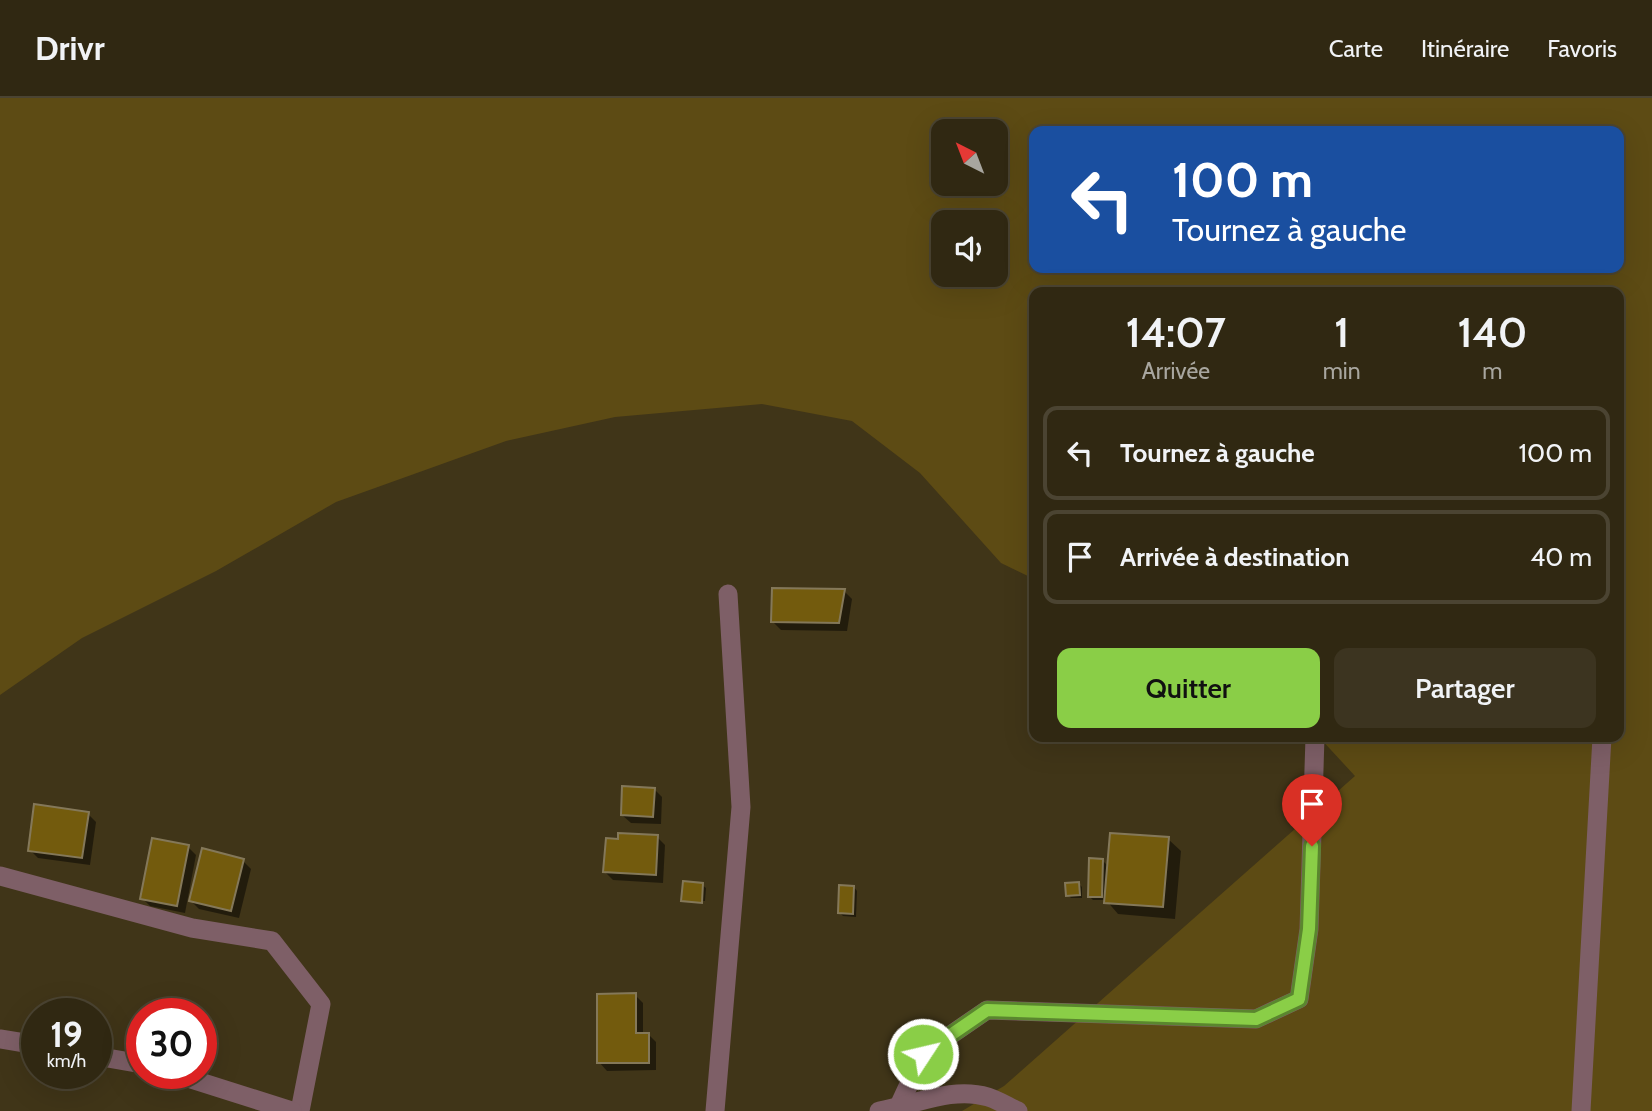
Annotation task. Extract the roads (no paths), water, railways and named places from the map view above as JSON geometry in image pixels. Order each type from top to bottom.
[{"type":"street","points":[[715,1111],[741,807],[728,594]]},
{"type":"street","points":[[889,1110],[923,1054],[987,1010],[1256,1019],[1299,999],[1309,929],[1315,742]]},
{"type":"street","points":[[1581,1111],[1602,742]]},
{"type":"street","points":[[0,876],[192,928],[272,941],[321,1004],[300,1111]]},
{"type":"street","points":[[0,1039],[21,1042]]},
{"type":"street","points":[[217,1087],[292,1111]]},
{"type":"street","points":[[889,1110],[942,1096],[964,1094],[988,1097],[1018,1111]]}]
